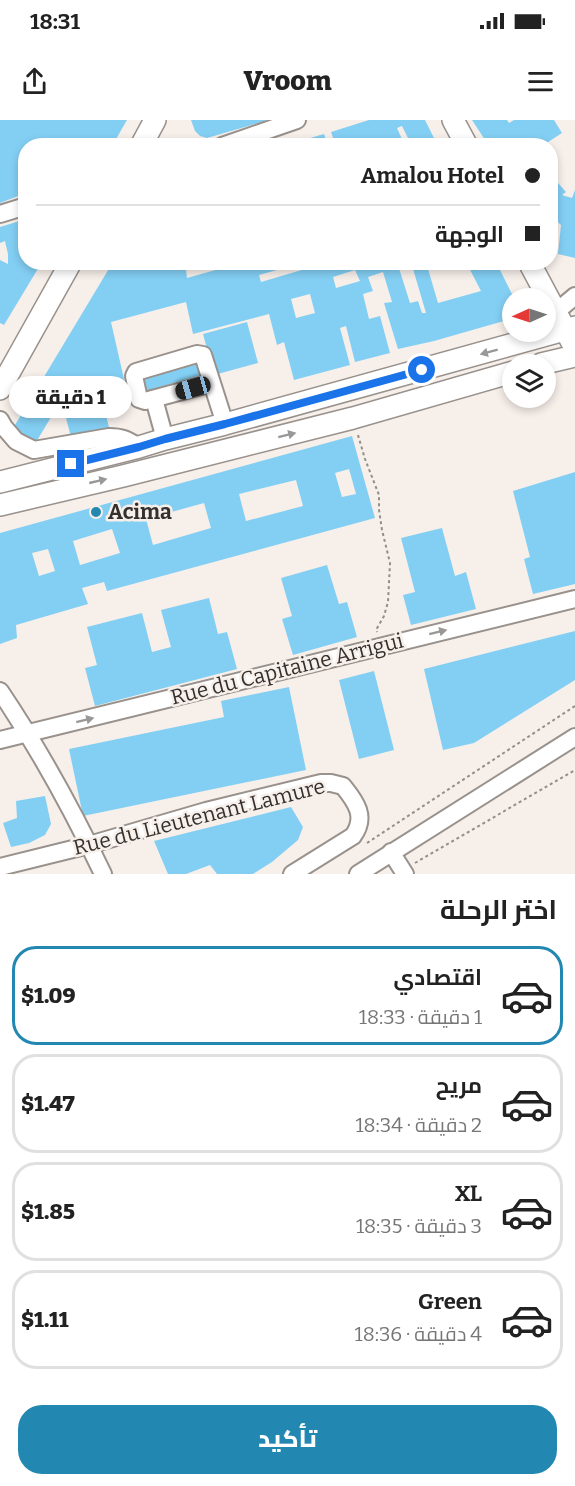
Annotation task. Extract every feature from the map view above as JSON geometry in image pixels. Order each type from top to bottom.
[{"type":"main road","points":[[145,138],[155,120]]},
{"type":"main road","points":[[453,120],[463,138]]},
{"type":"main road","points":[[0,389],[67,270]]},
{"type":"main road","points":[[5,476],[139,447],[568,329],[534,270]]},
{"type":"main road","points":[[556,360],[575,356]]},
{"type":"main road","points":[[2,502],[123,476],[353,418],[502,375]]},
{"type":"street","points":[[245,138],[297,120]]},
{"type":"street","points":[[0,214],[18,208]]},
{"type":"street","points":[[568,329],[575,296]]},
{"type":"street","points":[[212,383],[145,401],[140,399],[134,376],[136,372],[197,354],[203,355],[212,383],[225,424]]},
{"type":"street","points":[[154,399],[165,439]]},
{"type":"street","points":[[0,420],[16,441],[34,450],[109,437],[124,438],[139,447]]},
{"type":"street","points":[[5,476],[24,470],[34,450]]},
{"type":"street","name":"Rue du Capitaine Arrigui","points":[[0,740],[575,599]]},
{"type":"street","points":[[0,691],[28,734],[103,874]]},
{"type":"street","points":[[358,874],[575,737]]},
{"type":"street","name":"Rue du Lieutenant Lamure","points":[[0,867],[89,845],[206,811],[321,783],[343,786],[357,805],[360,818],[358,828],[352,836],[292,874]]},
{"type":"street","points":[[390,852],[404,872]]},
{"type":"path","points":[[353,418],[379,495],[381,520],[390,563],[388,602],[384,616],[376,630],[380,646]]},
{"type":"path","points":[[359,848],[575,706]]},
{"type":"path","points":[[404,872],[575,770]]},
{"type":"building","points":[[0,120],[127,120],[117,138],[18,138],[18,196],[0,203]]},
{"type":"building","points":[[191,120],[265,121],[207,138],[195,131]]},
{"type":"building","points":[[369,120],[425,120],[434,138],[408,138],[402,126],[397,128],[401,138],[333,138],[331,132]]},
{"type":"building","points":[[472,120],[507,120],[509,123],[514,120],[554,120],[562,133],[554,138],[484,138]]},
{"type":"building","points":[[324,134],[325,138],[310,138]]},
{"type":"building","points":[[558,183],[566,192],[562,195],[572,198],[575,190],[575,258],[558,254],[561,225],[558,222]]},
{"type":"building","points":[[18,221],[18,270],[37,270],[4,325],[0,323],[0,260],[8,264],[8,254],[5,241],[0,243],[0,227]]},
{"type":"building","points":[[108,270],[186,270],[187,278],[216,270],[277,270],[259,275],[261,282],[302,270],[355,270],[400,270],[410,303],[418,301],[422,313],[426,313],[413,270],[428,270],[438,303],[481,291],[470,270],[500,270],[509,288],[502,288],[502,322],[398,349],[384,303],[392,302],[383,272],[368,277],[373,291],[363,294],[369,319],[380,316],[390,353],[355,362],[346,326],[340,328],[350,365],[294,380],[284,342],[277,345],[269,314],[193,334],[186,302],[111,322],[129,401],[110,406],[105,396],[97,398],[96,393],[60,402],[35,444],[12,430]],"holes":[[[355,270],[360,281],[336,288],[333,277]],[[310,294],[315,313],[296,318],[291,299]]]},
{"type":"building","points":[[247,322],[258,363],[214,375],[203,334]]},
{"type":"building","points":[[201,362],[204,374],[143,392],[140,380]]},
{"type":"building","points":[[103,404],[110,431],[72,441],[65,414]]},
{"type":"building","points":[[352,436],[375,518],[107,591],[104,582],[82,588],[88,604],[16,625],[17,638],[0,644],[0,533]],"holes":[[[349,469],[356,494],[342,497],[335,473]],[[296,480],[303,506],[246,521],[239,494]],[[204,503],[211,528],[153,545],[146,519]],[[112,529],[120,553],[80,565],[73,541]],[[48,549],[55,571],[39,576],[32,553]]]},
{"type":"building","points":[[575,472],[575,584],[533,594],[524,559],[530,557],[513,491]]},
{"type":"building","points":[[442,528],[455,576],[466,572],[476,609],[411,625],[403,595],[415,592],[401,538]]},
{"type":"building","points":[[327,565],[339,604],[347,602],[357,637],[293,655],[282,619],[292,616],[281,578]]},
{"type":"building","points":[[209,598],[218,634],[227,632],[237,669],[95,706],[85,668],[97,665],[87,627],[142,613],[152,652],[171,647],[161,610]]},
{"type":"building","points":[[575,631],[575,680],[474,743],[443,750],[424,669]]},
{"type":"building","points":[[374,671],[394,750],[359,759],[339,680]]},
{"type":"building","points":[[289,687],[306,770],[83,816],[69,749],[224,717],[221,701]]},
{"type":"building","points":[[45,796],[51,824],[45,835],[29,843],[11,847],[3,823],[17,818],[16,801]]},
{"type":"building","points":[[291,807],[303,827],[298,840],[272,862],[253,874],[217,874],[210,865],[186,874],[168,874],[154,841]]},
{"type":"place","name":"Acima","points":[[96,512]]},
{"type":"route","points":[[71,464],[422,370]]}]
